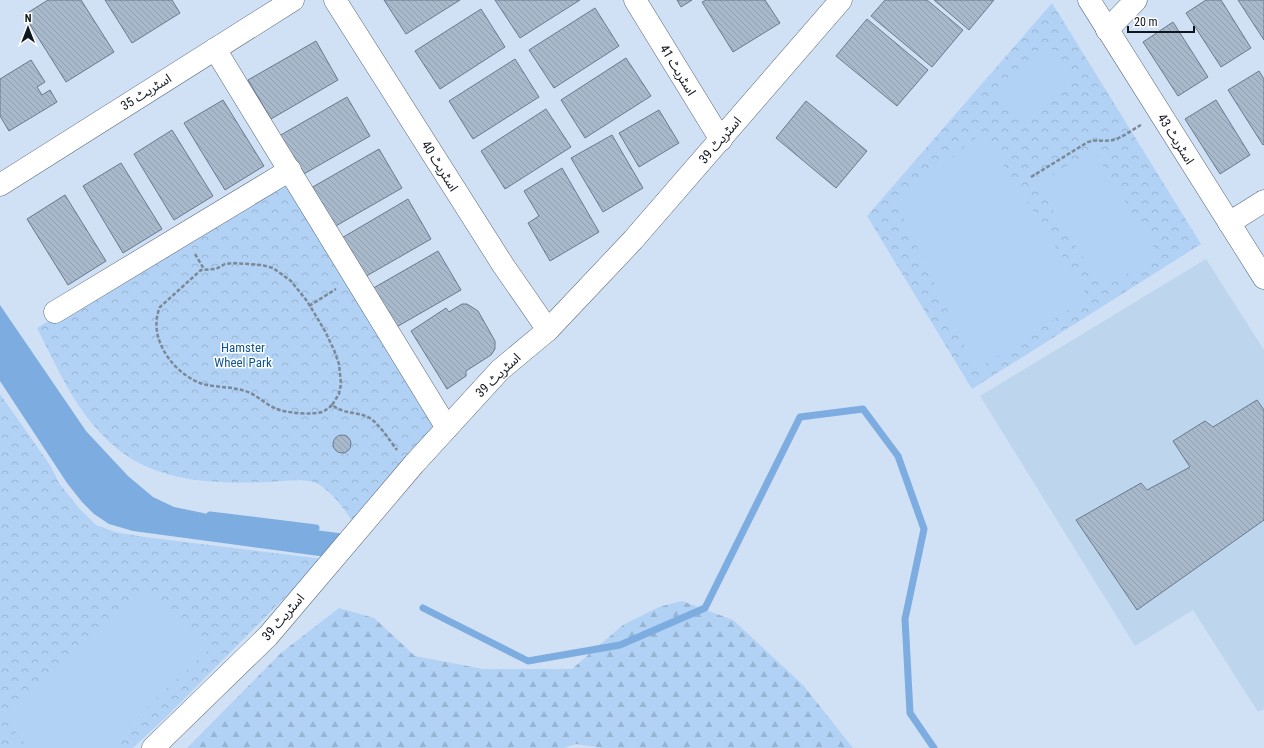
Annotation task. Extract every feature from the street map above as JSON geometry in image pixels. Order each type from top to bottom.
[{"type":"street","name":"اسٹریٹ 35","points":[[0,185],[293,0]]},
{"type":"street","name":"اسٹریٹ 40","points":[[335,0],[503,266],[548,330]]},
{"type":"street","name":"اسٹریٹ 41","points":[[635,0],[721,140]]},
{"type":"street","name":"اسٹریٹ 39","points":[[153,748],[268,636],[414,464],[500,370],[548,330],[633,240],[841,0]]},
{"type":"street","name":"اسٹریٹ 43","points":[[1089,0],[1264,278]]},
{"type":"street","points":[[1107,30],[1136,0]]},
{"type":"street","points":[[215,49],[447,428]]},
{"type":"street","points":[[55,312],[290,170]]},
{"type":"street","points":[[1229,223],[1264,201]]},
{"type":"path","points":[[1031,177],[1088,142],[1095,140],[1116,140],[1160,113]]},
{"type":"path","points":[[229,264],[262,265],[273,268],[291,281],[329,338],[339,364],[341,389],[340,394],[332,405],[325,410],[316,413],[281,411],[247,391],[200,383],[183,373],[171,363],[158,338],[157,314],[160,307],[201,270],[216,269],[229,264]]},
{"type":"path","points":[[309,306],[355,277]]},
{"type":"path","points":[[332,405],[343,411],[372,419],[398,452],[414,464]]},
{"type":"shaded area","points":[[1206,259],[1264,350],[1264,709],[1258,712],[1193,610],[1135,646],[980,396]]},
{"type":"shaded area","points":[[0,305],[86,431],[128,476],[153,497],[174,507],[237,520],[354,535],[334,558],[133,531],[109,524],[94,514],[67,483],[0,381]]},
{"type":"green space","points":[[1052,3],[1201,244],[972,389],[867,216]]},
{"type":"green space","points":[[1046,43],[1078,77],[1024,127],[992,93]]},
{"type":"green space","points":[[982,132],[1088,297],[976,370],[897,205]]},
{"type":"green space","points":[[1093,150],[1158,254],[1103,289],[1037,185]]},
{"type":"green space","name":"Hamster Wheel Park","points":[[285,179],[444,432],[359,530],[333,496],[320,485],[313,482],[296,480],[246,483],[189,479],[153,469],[120,451],[93,425],[82,410],[63,378],[37,328]]},
{"type":"green space","points":[[0,394],[50,465],[59,483],[78,507],[96,525],[115,532],[145,537],[323,559],[167,716],[133,748],[0,748]]},
{"type":"green space","points":[[147,591],[207,651],[104,748],[29,748],[3,717]]},
{"type":"green space","points":[[682,601],[733,620],[803,685],[853,748],[603,748],[576,744],[564,748],[187,748],[281,653],[339,608],[374,618],[415,656],[483,669],[572,669],[623,625],[659,607]]},
{"type":"building","points":[[48,0],[81,0],[114,52],[66,82],[24,15]]},
{"type":"building","points":[[105,0],[172,0],[180,13],[132,43]]},
{"type":"building","points":[[384,0],[460,0],[406,34]]},
{"type":"building","points":[[495,0],[580,0],[520,38]]},
{"type":"building","points":[[677,0],[692,0],[681,7]]},
{"type":"building","points":[[706,0],[765,0],[780,23],[733,52],[702,2]]},
{"type":"building","points":[[885,0],[927,0],[963,30],[932,67],[871,16]]},
{"type":"building","points":[[934,0],[994,0],[969,30]]},
{"type":"building","points":[[1206,0],[1221,0],[1251,48],[1221,67],[1186,13]]},
{"type":"building","points":[[1238,0],[1264,0],[1264,40]]},
{"type":"building","points":[[595,8],[619,46],[554,88],[529,50]]},
{"type":"building","points":[[481,9],[505,47],[440,89],[415,51]]},
{"type":"building","points":[[867,19],[928,70],[897,106],[836,56]]},
{"type":"building","points":[[1173,22],[1208,77],[1178,96],[1143,42]]},
{"type":"building","points":[[316,41],[338,80],[271,119],[248,80]]},
{"type":"building","points":[[626,58],[651,96],[585,138],[561,100]]},
{"type":"building","points":[[515,59],[539,97],[473,139],[449,101]]},
{"type":"building","points":[[31,60],[45,82],[37,87],[42,95],[50,90],[57,102],[9,131],[0,116],[0,79]]},
{"type":"building","points":[[1259,71],[1264,79],[1263,145],[1228,90]]},
{"type":"building","points":[[347,97],[370,136],[302,175],[279,136]]},
{"type":"building","points":[[223,100],[264,166],[225,190],[184,123]]},
{"type":"building","points":[[1216,100],[1250,155],[1220,174],[1185,119]]},
{"type":"building","points":[[806,101],[867,151],[836,188],[776,138]]},
{"type":"building","points":[[546,109],[571,147],[505,189],[481,151]]},
{"type":"building","points":[[659,110],[679,143],[639,167],[619,133]]},
{"type":"building","points":[[172,130],[213,196],[174,220],[134,154]]},
{"type":"building","points":[[612,135],[643,188],[603,212],[571,158]]},
{"type":"building","points":[[379,149],[402,188],[334,227],[311,188]]},
{"type":"building","points":[[121,163],[162,229],[123,253],[83,186]]},
{"type":"building","points":[[562,168],[599,232],[550,261],[528,223],[539,216],[524,191]]},
{"type":"building","points":[[65,195],[106,261],[68,285],[27,219]]},
{"type":"building","points":[[408,199],[431,239],[363,278],[340,239]]},
{"type":"building","points":[[438,251],[461,290],[393,329],[370,290]]},
{"type":"building","points":[[462,304],[467,304],[478,311],[495,341],[495,349],[491,355],[466,371],[466,376],[447,389],[411,331],[446,308],[449,312]]},
{"type":"building","points":[[1257,400],[1264,410],[1264,520],[1137,610],[1076,520],[1141,483],[1147,490],[1190,467],[1173,441],[1205,421],[1213,427]]},
{"type":"building","points":[[342,435],[348,438],[351,444],[348,450],[342,453],[336,450],[333,444],[336,438]]},
{"type":"waterway","points":[[423,608],[528,661],[620,645],[705,608],[800,417],[863,409],[898,456],[924,529],[905,619],[910,713],[934,748]]},
{"type":"waterway","points":[[210,515],[316,528]]}]
